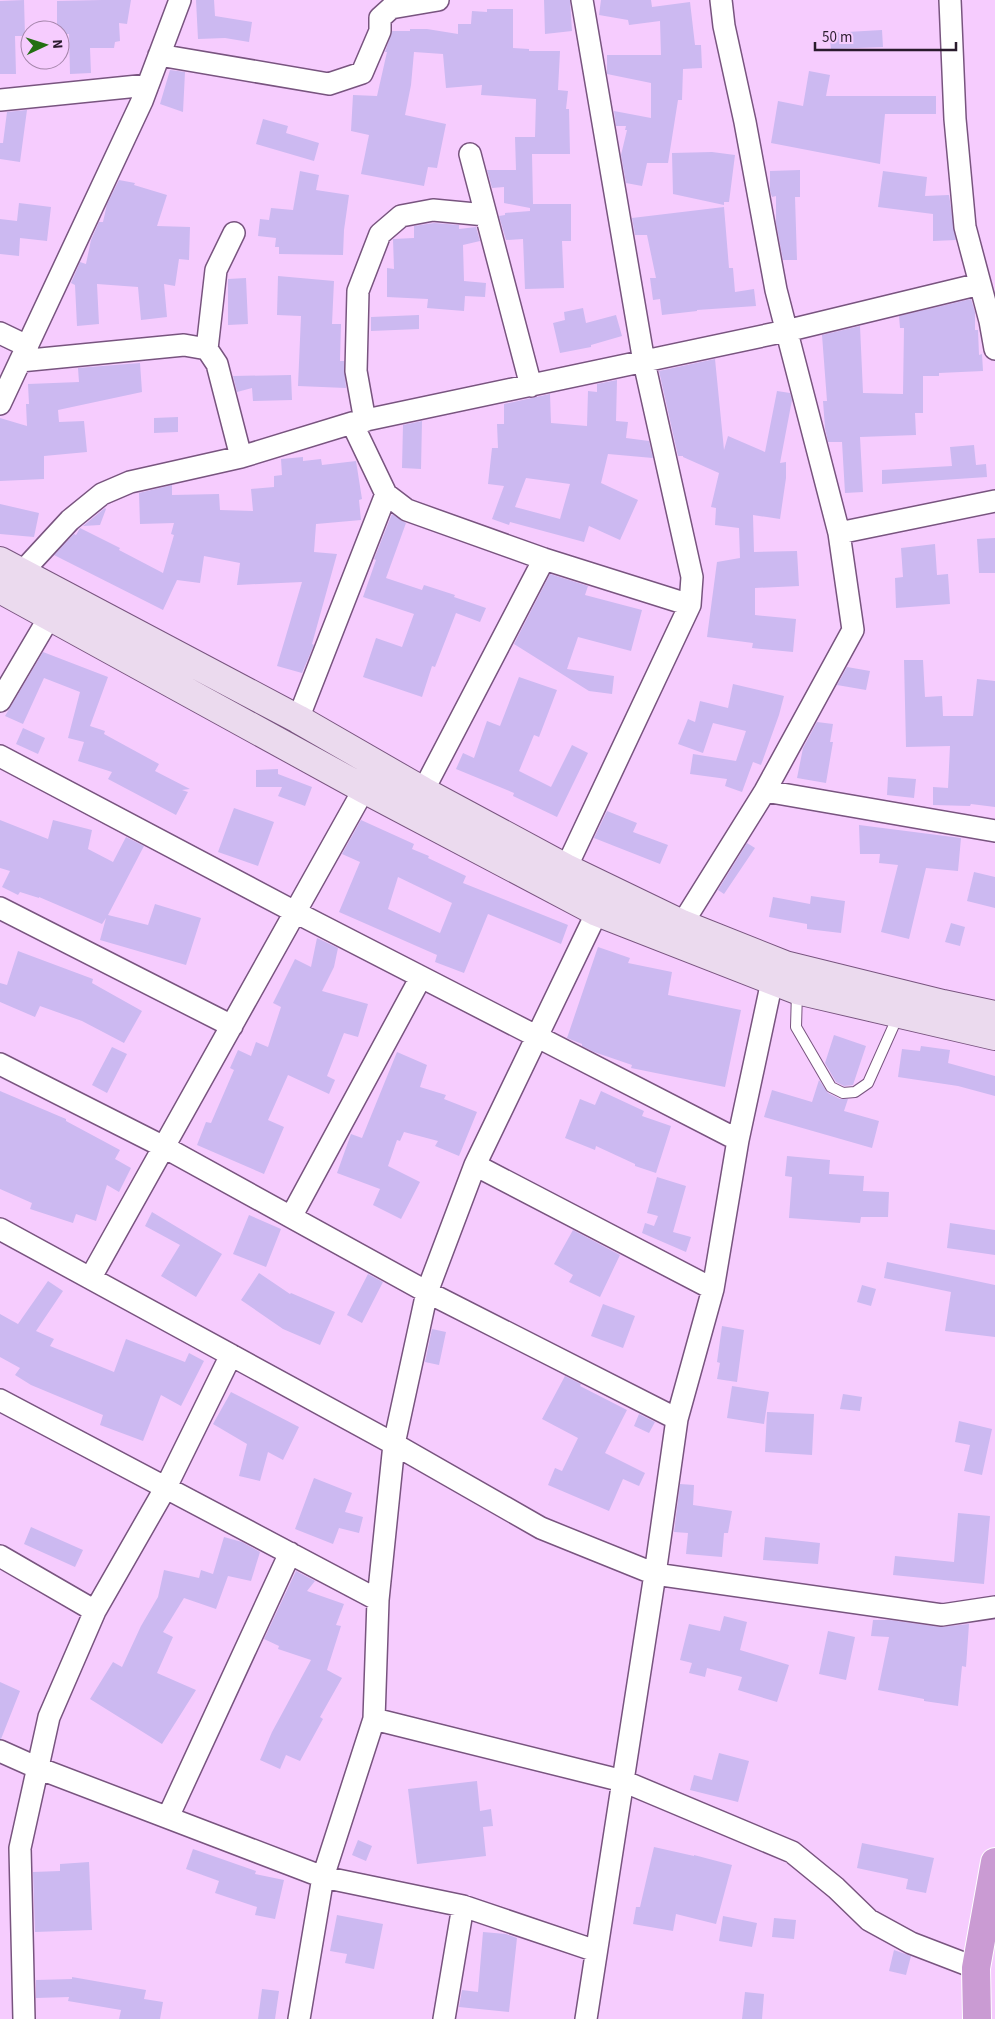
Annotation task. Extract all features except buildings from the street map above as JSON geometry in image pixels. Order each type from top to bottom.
[{"type":"highway","points":[[983,2019],[995,1862]]},
{"type":"highway","points":[[978,2019],[985,1977]]},
{"type":"main road","points":[[11,567],[298,719],[423,791],[566,868],[682,924],[785,965],[995,1015]]},
{"type":"main road","points":[[0,589],[364,789],[597,912],[797,990],[995,1036]]},
{"type":"street","points":[[0,404],[148,85],[180,0]]},
{"type":"street","points":[[159,56],[329,84],[362,73],[380,31],[380,18],[391,8],[438,0]]},
{"type":"street","points":[[566,868],[690,605],[692,577],[644,362],[582,0]]},
{"type":"street","points":[[682,924],[765,791],[853,630],[839,532],[776,290],[745,122],[724,26],[721,0]]},
{"type":"street","points":[[950,0],[955,119],[965,227],[990,322],[995,349]]},
{"type":"street","points":[[0,100],[148,85]]},
{"type":"street","points":[[470,154],[531,386]]},
{"type":"street","points":[[486,215],[433,210],[401,216],[380,234],[358,291],[356,371],[358,422],[386,494],[407,510],[544,559],[690,605]]},
{"type":"street","points":[[234,233],[216,270],[207,348],[217,364],[241,457]]},
{"type":"street","points":[[11,567],[102,494],[130,482],[241,457],[358,422],[786,331],[980,284]]},
{"type":"street","points":[[0,333],[24,354],[184,345],[207,348]]},
{"type":"street","points":[[298,719],[386,494]]},
{"type":"street","points":[[839,532],[995,501]]},
{"type":"street","points":[[423,791],[544,559]]},
{"type":"street","points":[[0,701],[50,616]]},
{"type":"street","points":[[0,756],[536,1038],[738,1140]]},
{"type":"street","points":[[91,1277],[364,789]]},
{"type":"street","points":[[765,791],[995,831]]},
{"type":"street","points":[[0,908],[232,1026]]},
{"type":"street","points":[[299,2019],[324,1877],[374,1719],[378,1600],[394,1444],[427,1292],[475,1165],[597,912]]},
{"type":"street","points":[[291,1218],[421,977]]},
{"type":"street","points":[[586,2019],[677,1419],[713,1289],[738,1140],[772,981]]},
{"type":"street","points":[[0,1064],[164,1147],[427,1292],[677,1419]]},
{"type":"street","points":[[475,1165],[713,1289]]},
{"type":"street","points":[[0,1229],[394,1444],[541,1528],[655,1574],[942,1615],[995,1607]]},
{"type":"street","points":[[24,2019],[20,1848],[49,1717],[96,1611],[166,1488],[231,1355]]},
{"type":"street","points":[[0,1400],[378,1600]]},
{"type":"street","points":[[168,1817],[290,1554]]},
{"type":"street","points":[[0,1556],[96,1611]]},
{"type":"street","points":[[374,1719],[623,1781],[792,1852],[836,1888],[869,1920],[911,1943],[985,1977]]},
{"type":"street","points":[[0,1750],[38,1768],[324,1877],[463,1906],[596,1950]]},
{"type":"street","points":[[444,2019],[463,1906]]},
{"type":"lane","points":[[797,990],[796,1027],[831,1087],[843,1093],[855,1092],[868,1083],[898,1015]]}]
